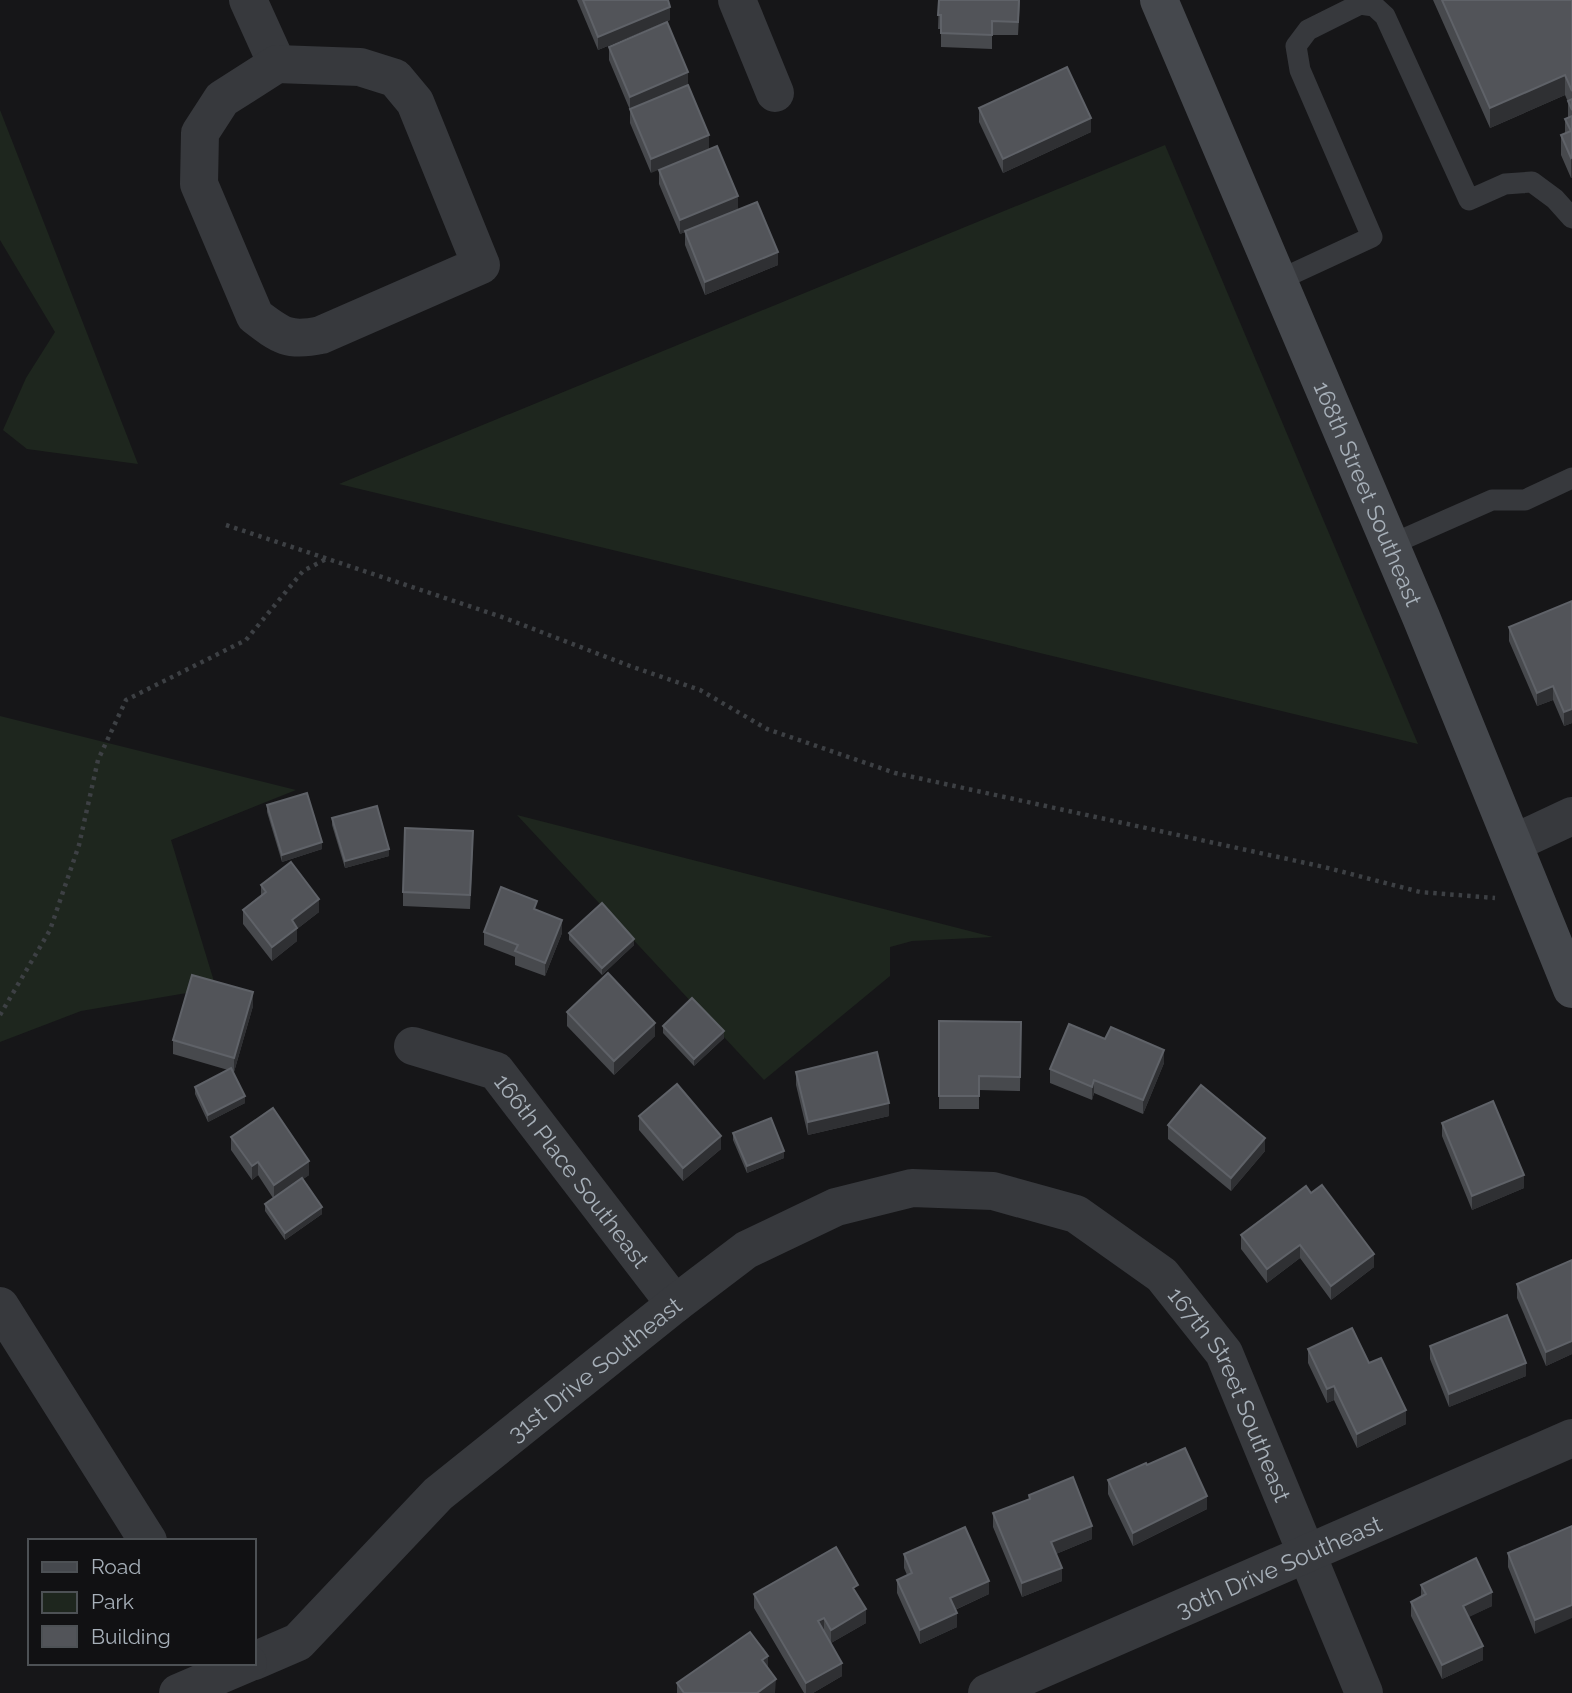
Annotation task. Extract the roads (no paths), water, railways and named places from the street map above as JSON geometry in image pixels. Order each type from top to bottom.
[{"type":"street","points":[[248,0],[277,64]]},
{"type":"street","points":[[737,0],[775,93]]},
{"type":"street","name":"168th Street Southeast","points":[[1160,0],[1390,545],[1572,989]]},
{"type":"street","points":[[277,64],[360,67],[395,78],[415,102],[481,265],[321,335],[299,340],[274,330],[255,316],[199,184],[200,133],[222,99],[277,64]]},
{"type":"street","points":[[1514,843],[1572,816]]},
{"type":"street","name":"166th Place Southeast","points":[[413,1046],[496,1072],[675,1304]]},
{"type":"street","name":"31st Drive Southeast","points":[[256,1660],[298,1642],[438,1494],[746,1250],[836,1207],[912,1188],[993,1191]]},
{"type":"street","name":"167th Street Southeast","points":[[993,1191],[1076,1214],[1162,1275],[1224,1353],[1364,1693]]},
{"type":"street","points":[[0,1306],[147,1539]]},
{"type":"street","name":"30th Drive Southeast","points":[[987,1693],[1572,1438]]},
{"type":"street","points":[[200,1682],[243,1665]]},
{"type":"lane","points":[[1279,280],[1372,237],[1300,70],[1296,46],[1308,30],[1360,4],[1374,5],[1385,16],[1469,200],[1505,184],[1532,182],[1555,199],[1572,218]]},
{"type":"lane","points":[[1390,545],[1492,500],[1525,500],[1572,478]]}]
